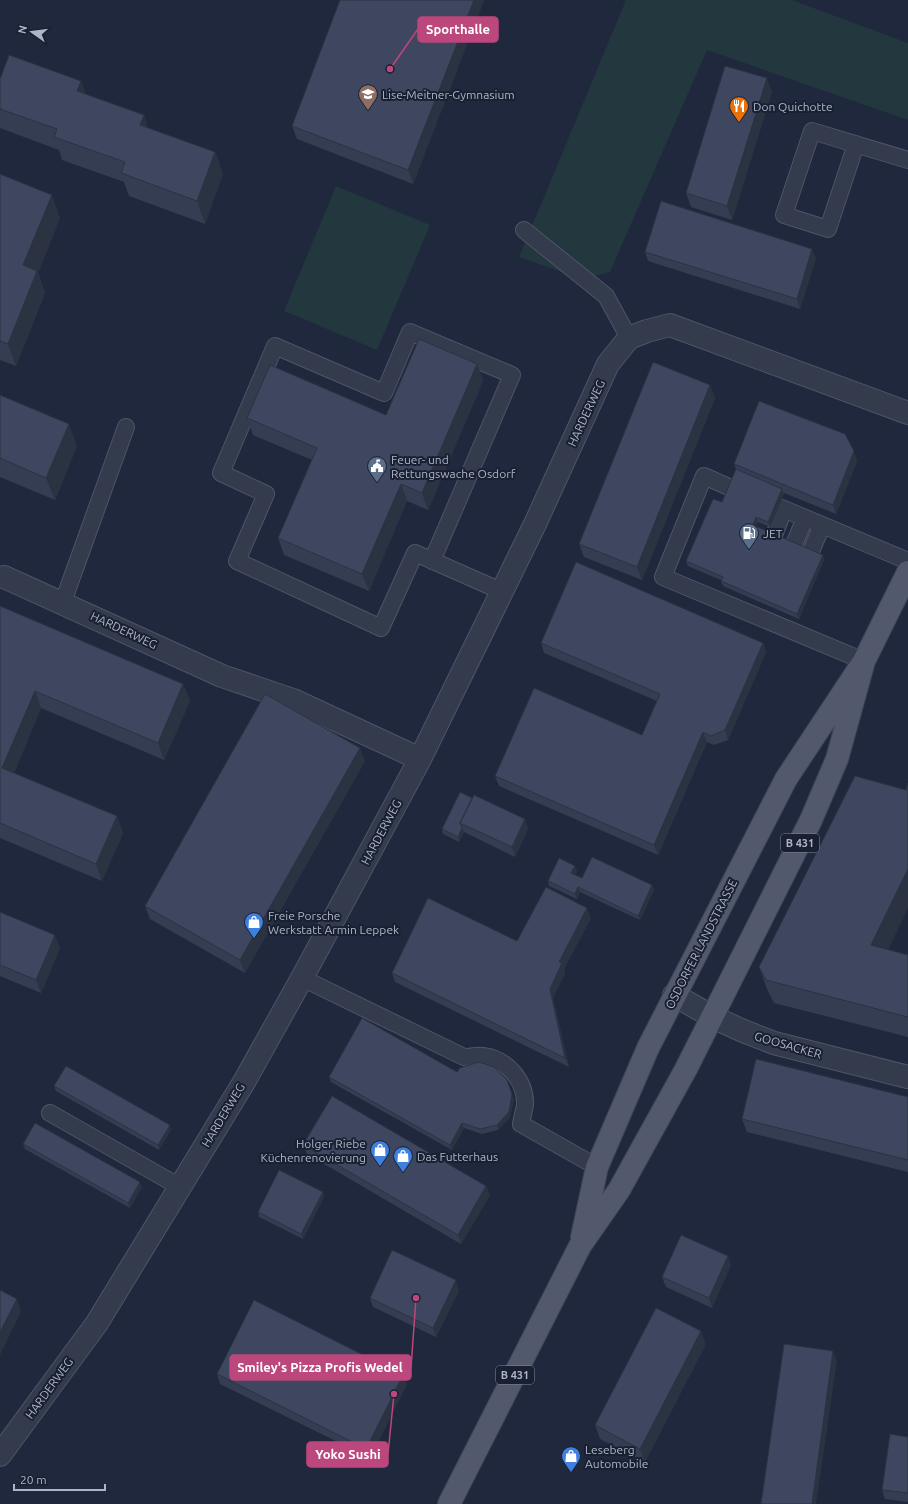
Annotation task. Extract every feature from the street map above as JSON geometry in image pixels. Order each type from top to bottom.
[{"type":"main road","name":"OSDORFER LANDSTRASSE","points":[[580,1246],[597,1166],[648,1048],[786,779],[864,661],[908,572]]},
{"type":"main road","name":"OSDORFER LANDSTRASSE","points":[[449,1504],[580,1246],[619,1190],[712,1017],[811,820],[837,759],[864,661]]},
{"type":"street","name":"HARDERWEG","points":[[0,1455],[97,1323],[244,1082],[420,759],[535,524],[608,364],[628,338],[647,330],[670,325],[908,413]]},
{"type":"street","name":"HARDERWEG","points":[[4,577],[63,602],[222,676],[293,700],[420,759]]},
{"type":"street","name":"GOOSACKER","points":[[674,995],[712,1017],[774,1043],[908,1077]]},
{"type":"lane","points":[[856,144],[828,229],[784,214],[812,131],[856,144],[908,160]]},
{"type":"lane","points":[[524,230],[606,296],[628,338]]},
{"type":"lane","points":[[432,561],[512,375],[410,332],[384,393],[275,346],[221,473],[266,494],[237,561],[381,628],[414,553],[432,561],[501,591]]},
{"type":"lane","points":[[63,602],[126,427]]},
{"type":"lane","points":[[731,488],[704,476],[663,577],[745,603],[782,619],[864,661]]},
{"type":"lane","points":[[773,538],[782,508],[908,561]]},
{"type":"lane","points":[[793,547],[805,518]]},
{"type":"lane","points":[[810,554],[822,525]]},
{"type":"lane","points":[[302,978],[464,1057],[482,1055],[500,1061],[513,1072],[523,1088],[525,1105],[521,1124],[597,1166]]},
{"type":"lane","points":[[50,1114],[180,1187]]},
{"type":"shaded area","points":[[626,0],[792,0],[908,43],[908,120],[707,50],[610,272],[582,279],[519,257]]},
{"type":"shaded area","points":[[336,186],[430,225],[377,350],[284,311]]},
{"type":"building","points":[[340,0],[474,0],[408,170],[292,126]]},
{"type":"building","points":[[9,55],[81,81],[77,91],[144,115],[140,125],[215,152],[197,201],[121,173],[125,162],[54,137],[57,129],[0,109],[0,79]]},
{"type":"building","name":"Don Quichotte","points":[[725,66],[767,78],[727,206],[686,193]]},
{"type":"building","points":[[0,174],[52,195],[23,265],[37,271],[8,344],[0,341]]},
{"type":"building","points":[[661,201],[812,249],[797,299],[645,252]]},
{"type":"building","name":"Feuer- und Rettungswache Osdorf","points":[[419,339],[477,364],[422,493],[401,484],[362,574],[278,538],[317,448],[247,418],[270,365],[386,415]]},
{"type":"building","points":[[653,362],[710,385],[637,567],[579,544]]},
{"type":"building","points":[[0,395],[69,424],[46,478],[0,458]]},
{"type":"building","points":[[759,401],[845,434],[854,451],[833,505],[734,464]]},
{"type":"building","points":[[736,469],[782,489],[768,522],[756,517],[753,525],[823,555],[797,614],[721,581],[723,577],[686,561],[713,499],[722,502]]},
{"type":"building","points":[[576,562],[763,643],[725,730],[711,736],[703,732],[654,845],[495,776],[534,688],[642,735],[660,694],[541,643]]},
{"type":"building","points":[[0,606],[183,684],[158,743],[35,691],[2,768],[117,816],[96,864],[0,823]]},
{"type":"building","points":[[265,694],[360,748],[240,960],[145,906]]},
{"type":"building","points":[[855,776],[906,790],[908,783],[908,869],[871,945],[908,955],[908,1017],[766,980],[759,967]]},
{"type":"building","points":[[460,792],[472,798],[460,823],[462,828],[458,837],[442,829]]},
{"type":"building","points":[[474,795],[525,819],[512,847],[460,823]]},
{"type":"building","points":[[592,857],[652,885],[638,916],[578,887],[575,894],[548,881],[559,858],[575,866],[571,873],[582,878]]},
{"type":"building","points":[[546,887],[587,908],[559,962],[562,963],[550,989],[565,1058],[392,973],[428,898],[517,941]]},
{"type":"building","points":[[0,912],[55,935],[36,980],[0,965]]},
{"type":"building","points":[[362,1018],[457,1072],[460,1068],[479,1062],[494,1067],[507,1080],[512,1094],[509,1112],[497,1125],[480,1129],[462,1123],[450,1145],[329,1077]]},
{"type":"building","points":[[756,1059],[908,1097],[908,1160],[742,1119]]},
{"type":"building","points":[[66,1066],[170,1125],[158,1145],[54,1086]]},
{"type":"building","points":[[332,1096],[486,1186],[458,1235],[303,1145]]},
{"type":"building","points":[[35,1123],[140,1182],[128,1203],[23,1144]]},
{"type":"building","points":[[279,1170],[323,1192],[301,1234],[258,1212]]},
{"type":"building","points":[[681,1235],[728,1256],[709,1298],[662,1277]]},
{"type":"building","points":[[392,1250],[456,1280],[433,1328],[370,1298]]},
{"type":"building","points":[[0,1290],[17,1299],[0,1332]]},
{"type":"building","points":[[254,1300],[403,1375],[366,1449],[217,1374]]},
{"type":"building","points":[[656,1308],[701,1331],[640,1449],[595,1425]]},
{"type":"building","points":[[784,1344],[833,1351],[812,1504],[761,1504]]},
{"type":"building","points":[[890,1434],[908,1437],[908,1493],[882,1490]]},
{"type":"place","name":"Sporthalle","points":[[390,69]]},
{"type":"place","name":"Lise-Meitner-Gymnasium","points":[[368,111]]},
{"type":"place","name":"Don Quichotte","points":[[739,123]]},
{"type":"place","name":"Feuer- und Rettungswache Osdorf","points":[[377,483]]},
{"type":"place","name":"JET","points":[[749,550]]},
{"type":"place","name":"Freie Porsche Werkstatt Armin Leppek","points":[[254,939]]},
{"type":"place","name":"Holger Riebe Küchenrenovierung","points":[[380,1167]]},
{"type":"place","name":"Das Futterhaus","points":[[403,1173]]},
{"type":"place","name":"Smiley's Pizza Profis Wedel","points":[[416,1298]]},
{"type":"place","name":"Yoko Sushi","points":[[394,1394]]},
{"type":"place","name":"Leseberg Automobile","points":[[571,1473]]}]
